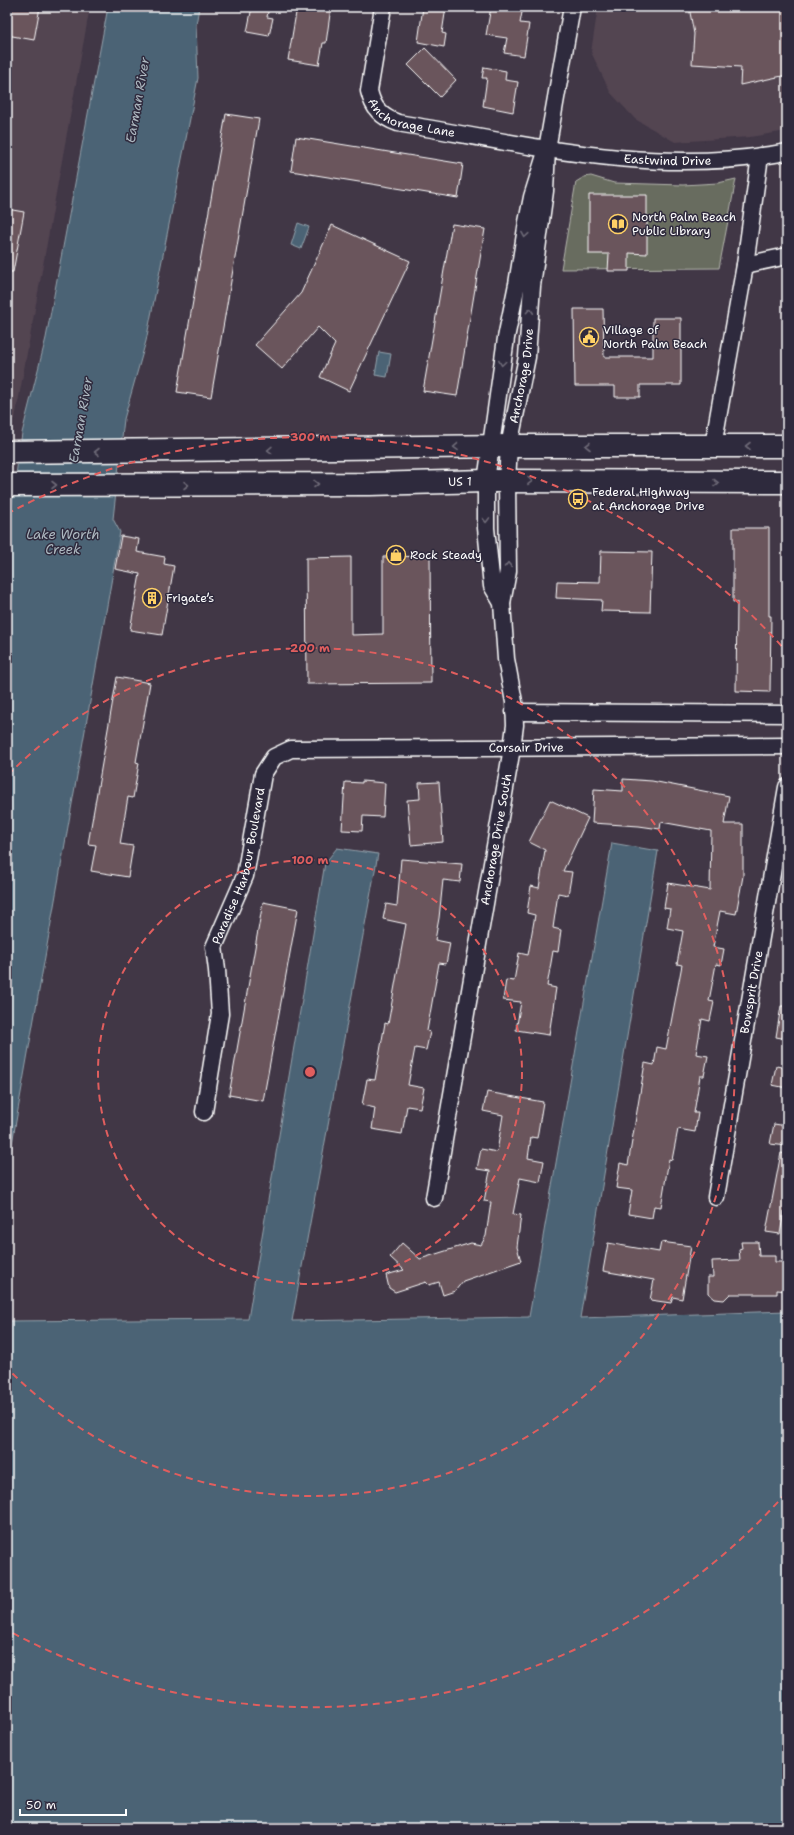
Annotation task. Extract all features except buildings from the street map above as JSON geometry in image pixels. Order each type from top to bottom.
[{"type":"main road","points":[[12,452],[208,451],[500,446],[787,446]]},
{"type":"main road","points":[[160,485],[176,467],[208,451]]},
{"type":"main road","name":"US 1","points":[[11,485],[370,484],[496,481],[787,482]]},
{"type":"street","name":"Anchorage Lane","points":[[383,7],[369,91],[371,102],[379,113],[398,123],[547,149]]},
{"type":"street","name":"Anchorage Drive","points":[[496,481],[500,446],[527,357],[532,286],[545,191],[547,149],[572,7]]},
{"type":"street","name":"Anchorage Drive","points":[[502,603],[508,571],[496,481],[500,446],[506,338],[532,197],[547,149]]},
{"type":"street","name":"Eastwind Drive","points":[[547,149],[602,158],[696,162],[787,152]]},
{"type":"street","points":[[713,446],[745,265],[760,156]]},
{"type":"street","points":[[745,265],[787,256]]},
{"type":"street","name":"Anchorage Drive South","points":[[434,1198],[512,748],[514,712],[506,659],[502,603],[492,586],[486,528],[496,481]]},
{"type":"street","points":[[514,712],[787,714]]},
{"type":"street","name":"Corsair Drive","points":[[269,762],[274,756],[291,749],[787,746]]},
{"type":"street","name":"Paradise Harbour Boulevard","points":[[204,1112],[220,1014],[214,947],[245,876],[263,774],[269,762]]},
{"type":"street","name":"Bowsprit Drive","points":[[716,1197],[787,787]]},
{"type":"shaded area","points":[[7,7],[90,7],[15,419],[7,420]]},
{"type":"shaded area","points":[[598,7],[787,7],[787,131],[750,137],[675,142],[635,119],[610,92],[591,52]]},
{"type":"green space","points":[[591,176],[614,183],[683,185],[718,183],[736,179],[719,268],[561,269],[576,182],[584,177]]},
{"type":"water","name":"Lake Worth Creek","points":[[108,7],[199,7],[196,25],[198,78],[146,341],[124,419],[113,519],[120,532],[7,1172],[7,537],[22,433],[46,338]]},
{"type":"water","points":[[298,223],[309,227],[301,249],[291,245]]},
{"type":"water","points":[[379,352],[391,354],[387,377],[375,375]]},
{"type":"water","points":[[612,843],[658,851],[580,1318],[787,1311],[787,1828],[7,1828],[7,1321],[248,1319],[325,863],[337,848],[378,854],[292,1321],[529,1317]]},
{"type":"place","name":"North Palm Beach Public Library","points":[[618,224]]},
{"type":"place","name":"Village of North Palm Beach","points":[[589,337]]},
{"type":"place","name":"Federal Highway at Anchorage Drive","points":[[578,499]]},
{"type":"place","name":"Rock Steady","points":[[396,555]]},
{"type":"place","name":"Frigate’s","points":[[152,598]]},
{"type":"water label","name":"Earman River","points":[[137,100]]},
{"type":"water label","name":"Earman River","points":[[80,420]]}]
